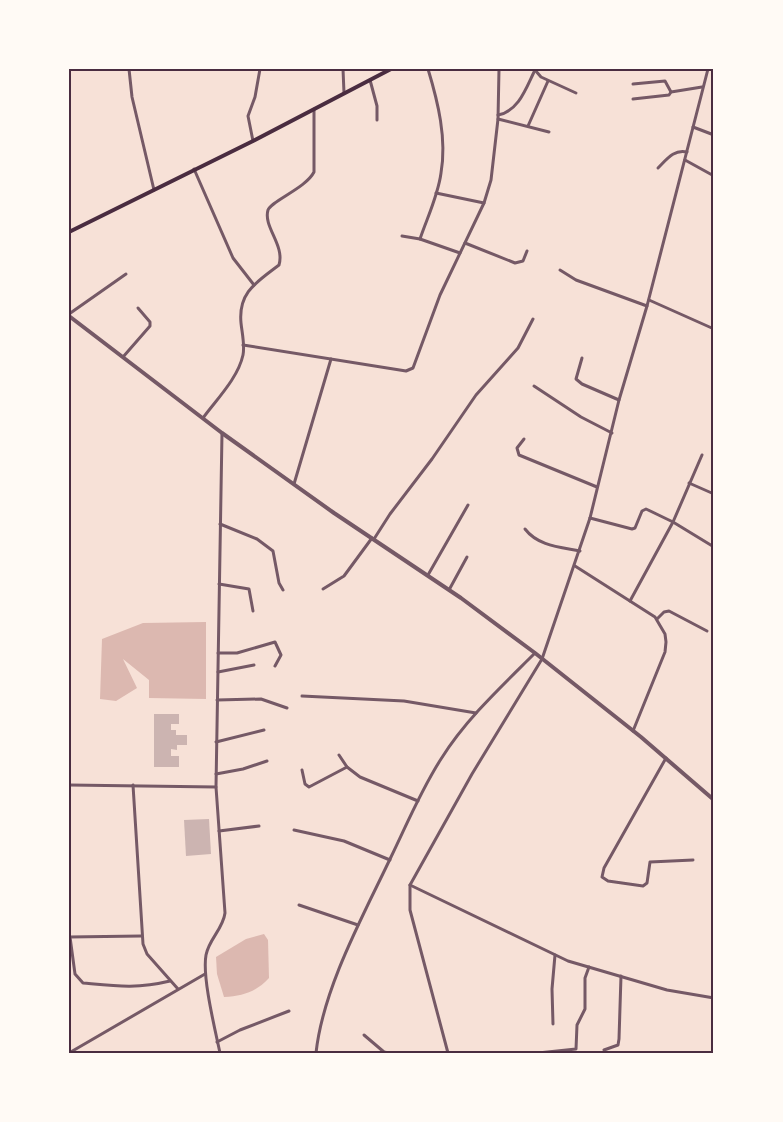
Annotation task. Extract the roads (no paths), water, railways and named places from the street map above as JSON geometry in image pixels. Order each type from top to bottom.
[{"type":"main road","points":[[69,232],[253,141],[391,69]]},
{"type":"street","points":[[129,69],[132,97],[154,190]]},
{"type":"street","points":[[253,141],[248,116],[255,97],[260,69]]},
{"type":"street","points":[[344,69],[344,93]]},
{"type":"street","points":[[420,240],[441,174],[443,134],[428,69]]},
{"type":"street","points":[[243,345],[406,371],[413,368],[440,294],[484,202],[491,180],[498,117],[499,69]]},
{"type":"street","points":[[498,117],[515,107],[534,69],[541,77],[576,93]]},
{"type":"street","points":[[448,1053],[410,910],[410,885],[472,774],[542,659],[590,518],[619,400],[649,300],[708,69]]},
{"type":"street","points":[[370,80],[377,120]]},
{"type":"street","points":[[527,126],[548,81]]},
{"type":"street","points":[[633,84],[665,81],[671,92]]},
{"type":"street","points":[[633,99],[702,87]]},
{"type":"street","points":[[203,418],[236,374],[243,357],[241,307],[243,298],[254,285],[279,265],[281,257],[268,217],[268,210],[273,203],[292,194],[311,178],[314,172],[314,109]]},
{"type":"street","points":[[498,117],[549,132]]},
{"type":"street","points":[[693,128],[714,135]]},
{"type":"street","points":[[658,168],[676,152],[680,150],[687,152]]},
{"type":"street","points":[[685,160],[714,176]]},
{"type":"street","points":[[194,170],[233,258],[254,285]]},
{"type":"street","points":[[436,193],[484,202]]},
{"type":"street","points":[[402,236],[460,253]]},
{"type":"street","points":[[465,243],[515,263],[523,261],[527,251]]},
{"type":"street","points":[[560,270],[576,280],[647,306]]},
{"type":"street","points":[[126,274],[69,315],[222,433],[535,652],[714,800]]},
{"type":"street","points":[[649,300],[713,327]]},
{"type":"street","points":[[123,357],[150,326],[150,322],[138,308]]},
{"type":"street","points":[[323,590],[344,576],[432,459],[476,395],[518,348],[533,319]]},
{"type":"street","points":[[582,358],[576,380],[619,400]]},
{"type":"street","points":[[294,484],[331,359]]},
{"type":"street","points":[[534,386],[581,417],[612,433]]},
{"type":"street","points":[[220,1053],[205,974],[208,946],[224,921],[225,913],[216,787],[222,433]]},
{"type":"street","points":[[524,439],[517,448],[519,455],[598,487]]},
{"type":"street","points":[[630,601],[673,522],[702,455]]},
{"type":"street","points":[[689,483],[714,494]]},
{"type":"street","points":[[428,575],[468,505]]},
{"type":"street","points":[[590,518],[632,529],[635,528],[642,510],[646,509],[673,522],[714,547]]},
{"type":"street","points":[[220,524],[257,539],[273,551],[279,583],[283,590]]},
{"type":"street","points":[[525,529],[541,543],[580,551]]},
{"type":"street","points":[[449,590],[467,557]]},
{"type":"street","points":[[575,566],[657,619],[665,634],[665,652],[633,731]]},
{"type":"street","points":[[219,584],[249,589],[253,611]]},
{"type":"street","points":[[657,619],[664,612],[669,611],[707,631]]},
{"type":"street","points":[[218,653],[243,652],[275,642],[281,655],[275,666]]},
{"type":"street","points":[[316,1053],[327,1006],[358,925],[418,801],[441,759],[476,713],[535,652]]},
{"type":"street","points":[[218,672],[254,665]]},
{"type":"street","points":[[302,696],[404,701],[476,713]]},
{"type":"street","points":[[217,700],[261,699],[287,708]]},
{"type":"street","points":[[216,742],[264,730]]},
{"type":"street","points":[[339,755],[347,767],[360,777],[418,801]]},
{"type":"street","points":[[666,758],[604,868],[602,877],[608,881],[643,886],[647,883],[650,862],[693,860]]},
{"type":"street","points":[[216,774],[243,769],[267,760]]},
{"type":"street","points":[[302,770],[305,784],[309,787],[347,767]]},
{"type":"street","points":[[69,785],[216,787]]},
{"type":"street","points":[[133,785],[141,936],[147,954],[178,989]]},
{"type":"street","points":[[219,831],[259,826]]},
{"type":"street","points":[[294,830],[344,841],[390,860]]},
{"type":"street","points":[[410,885],[567,961],[667,990],[714,998]]},
{"type":"street","points":[[299,905],[358,925]]},
{"type":"street","points":[[141,936],[69,937],[75,974],[82,982],[129,988],[170,981]]},
{"type":"street","points":[[553,1024],[552,989],[555,955]]},
{"type":"street","points":[[538,1053],[576,1048],[577,1025],[585,1009],[585,978],[589,967]]},
{"type":"street","points":[[69,1053],[205,974]]},
{"type":"street","points":[[604,1050],[618,1044],[621,976]]},
{"type":"street","points":[[217,1042],[240,1030],[289,1011]]},
{"type":"street","points":[[364,1035],[372,1044],[389,1053]]},
{"type":"street","points":[[398,1053],[404,1053]]}]
